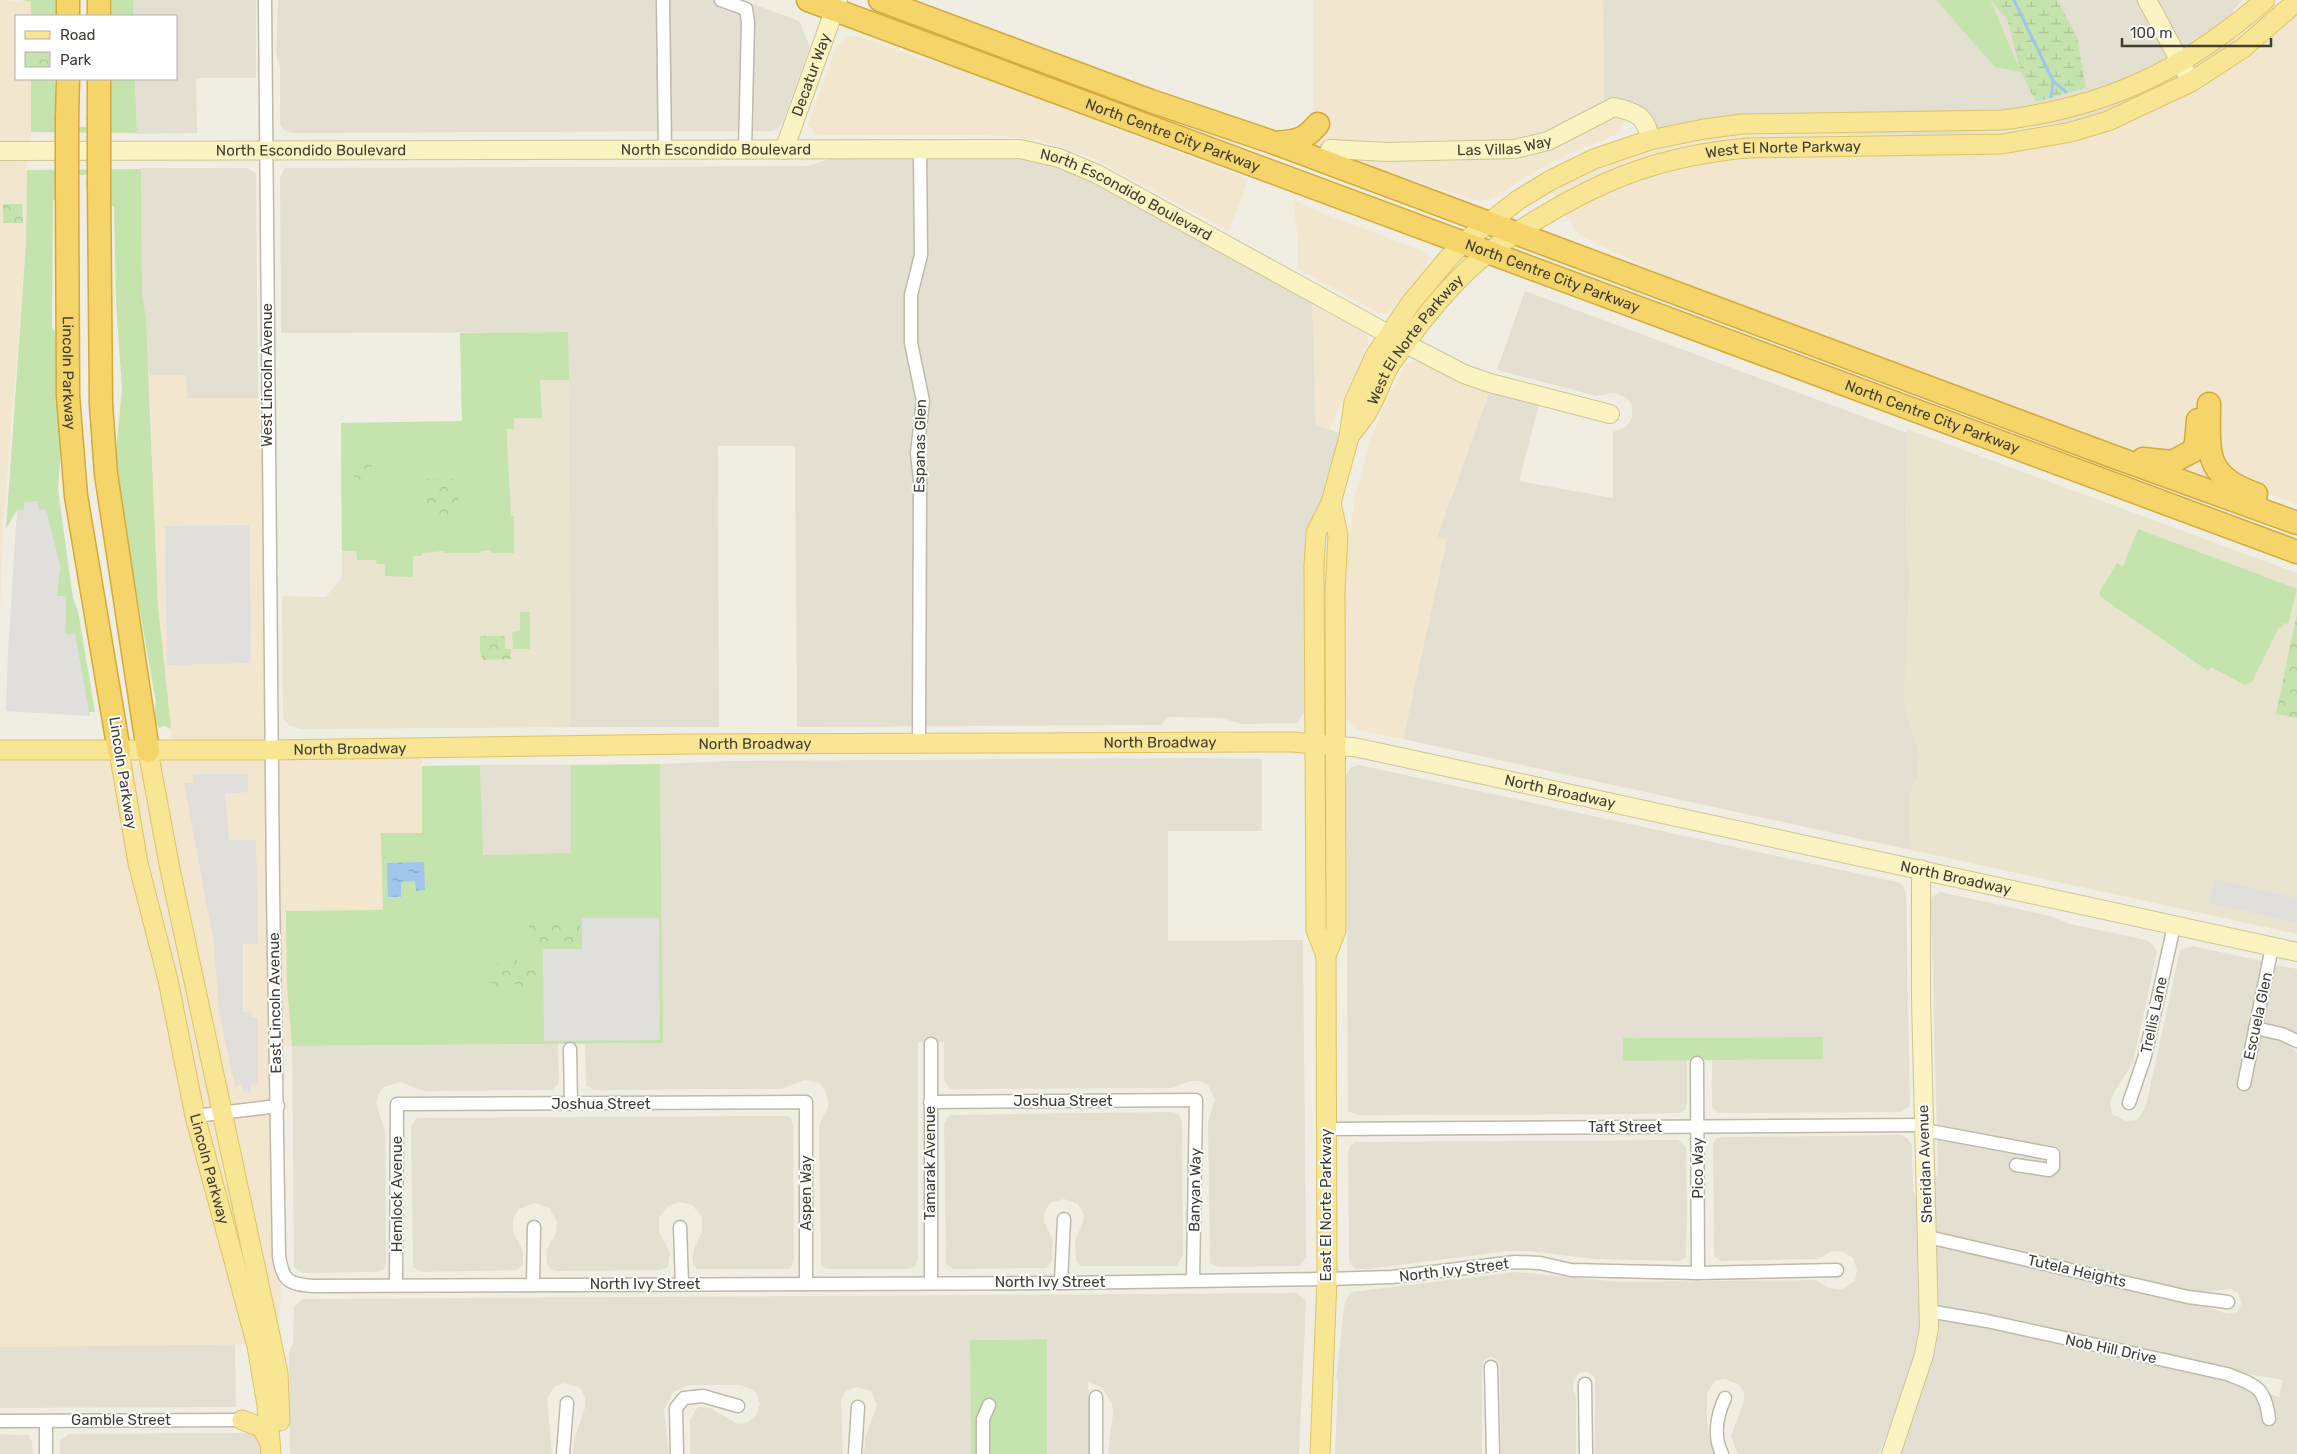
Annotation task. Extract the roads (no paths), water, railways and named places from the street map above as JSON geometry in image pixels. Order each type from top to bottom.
[{"type":"highway","points":[[68,0],[68,15]]},
{"type":"highway","points":[[99,0],[99,15]]},
{"type":"highway","name":"North Centre City Parkway","points":[[808,0],[836,5],[1463,243],[2297,552]]},
{"type":"highway","name":"North Centre City Parkway","points":[[880,0],[1151,101],[1285,142],[1514,234],[2297,523]]},
{"type":"highway","name":"Lincoln Parkway","points":[[68,80],[68,396],[76,496],[119,751]]},
{"type":"highway","name":"Lincoln Parkway","points":[[99,80],[100,404],[106,474],[148,750]]},
{"type":"highway","points":[[1285,142],[1308,136],[1318,124]]},
{"type":"highway","points":[[1285,142],[1330,150]]},
{"type":"highway","points":[[2109,455],[2172,462],[2183,458],[2193,451],[2204,404],[2212,463],[2221,474],[2238,487],[2297,508]]},
{"type":"main road","name":"West El Norte Parkway","points":[[1314,744],[1314,566],[1316,533],[1331,503],[1349,437],[1354,402],[1366,373],[1388,334],[1426,284],[1463,243],[1486,223],[1518,200],[1569,170],[1594,159],[1650,140],[1742,124],[1959,122],[2034,116],[2093,102],[2136,85],[2181,62],[2221,36],[2264,0]]},
{"type":"main road","name":"West El Norte Parkway","points":[[1349,437],[1370,407],[1390,365],[1444,294],[1488,252],[1557,206],[1599,184],[1621,175],[1688,156],[1747,148],[1976,146],[2036,139],[2071,132],[2108,121],[2191,82],[2243,48],[2297,1]]},
{"type":"main road","name":"West El Norte Parkway","points":[[1331,503],[1338,536],[1335,593],[1336,746]]},
{"type":"main road","name":"North Broadway","points":[[0,750],[271,750],[919,743],[1293,742],[1336,746]]},
{"type":"main road","name":"East El Norte Parkway","points":[[1314,744],[1316,930],[1326,956]]},
{"type":"main road","name":"East El Norte Parkway","points":[[1320,1454],[1327,1279],[1325,1129],[1326,956],[1336,930],[1336,746]]},
{"type":"main road","name":"Lincoln Parkway","points":[[148,750],[170,869],[278,1373],[280,1430],[274,1450]]},
{"type":"main road","name":"Lincoln Parkway","points":[[119,751],[138,863],[168,980],[195,1116],[258,1346],[274,1450]]},
{"type":"main road","points":[[242,1420],[254,1423],[260,1427],[274,1450]]},
{"type":"street","name":"West Lincoln Avenue","points":[[265,0],[271,750]]},
{"type":"street","points":[[663,0],[664,150]]},
{"type":"street","points":[[721,0],[746,9],[748,22],[745,150]]},
{"type":"street","points":[[2147,0],[2191,82]]},
{"type":"street","name":"Decatur Way","points":[[784,150],[836,5]]},
{"type":"street","name":"Las Villas Way","points":[[1330,150],[1387,152],[1515,149],[1548,141],[1614,106],[1634,111],[1648,126],[1650,140]]},
{"type":"street","name":"North Escondido Boulevard","points":[[0,151],[1020,149],[1059,158],[1097,174],[1388,334]]},
{"type":"street","name":"Espanas Glen","points":[[919,743],[920,480],[917,453],[923,400],[911,343],[911,295],[921,255],[920,150]]},
{"type":"street","points":[[1406,344],[1464,374],[1490,383],[1610,414]]},
{"type":"street","name":"North Broadway","points":[[1336,746],[1354,747],[1736,832],[1921,869],[2297,952]]},
{"type":"street","name":"East Lincoln Avenue","points":[[271,750],[279,1256]]},
{"type":"street","name":"Sheridan Avenue","points":[[1891,1454],[1924,1354],[1928,1336],[1921,869]]},
{"type":"street","name":"Trellis Lane","points":[[2129,1103],[2145,1056],[2174,926]]},
{"type":"street","name":"Escuela Glen","points":[[2244,1084],[2272,947]]},
{"type":"street","points":[[2255,1028],[2282,1034],[2297,1041]]},
{"type":"street","name":"Tamarak Avenue","points":[[931,1044],[931,1282]]},
{"type":"street","points":[[570,1048],[570,1104]]},
{"type":"street","name":"Pico Way","points":[[1697,1063],[1698,1273]]},
{"type":"street","name":"Joshua Street","points":[[930,1102],[1196,1100]]},
{"type":"street","name":"Banyan Way","points":[[1193,1280],[1196,1100]]},
{"type":"street","name":"Joshua Street","points":[[397,1104],[806,1102]]},
{"type":"street","name":"Aspen Way","points":[[806,1102],[806,1283]]},
{"type":"street","name":"Hemlock Avenue","points":[[396,1285],[397,1104]]},
{"type":"street","points":[[195,1116],[278,1106]]},
{"type":"street","name":"Taft Street","points":[[1325,1129],[1698,1126],[1925,1128],[2053,1154],[2054,1167],[2049,1170],[2016,1165]]},
{"type":"street","points":[[1062,1283],[1064,1219]]},
{"type":"street","points":[[534,1227],[534,1285]]},
{"type":"street","points":[[680,1227],[682,1284]]},
{"type":"street","name":"Tutela Heights","points":[[1928,1237],[2188,1297],[2228,1302]]},
{"type":"street","name":"North Ivy Street","points":[[279,1256],[282,1272],[287,1280],[295,1284],[396,1285],[1062,1283],[1327,1279],[1392,1277],[1516,1262],[1540,1263],[1572,1270],[1698,1273],[1837,1270]]},
{"type":"street","name":"Nob Hill Drive","points":[[1928,1312],[1987,1321],[2227,1374],[2257,1386],[2267,1402],[2269,1419]]},
{"type":"street","points":[[1491,1367],[1493,1454]]},
{"type":"street","points":[[1585,1384],[1586,1454]]},
{"type":"street","points":[[677,1454],[676,1408],[684,1398],[703,1396],[738,1406]]},
{"type":"street","points":[[1096,1397],[1096,1454]]},
{"type":"street","points":[[1722,1454],[1717,1437],[1717,1429],[1718,1413],[1725,1398]]},
{"type":"street","points":[[563,1454],[567,1403]]},
{"type":"street","points":[[983,1454],[983,1418],[989,1406]]},
{"type":"street","points":[[855,1454],[858,1407]]},
{"type":"street","name":"Gamble Street","points":[[0,1421],[242,1420]]},
{"type":"street","points":[[46,1421],[46,1454]]},
{"type":"water","points":[[424,862],[425,890],[416,891],[415,881],[401,882],[401,897],[388,897],[387,863]]},
{"type":"waterway","points":[[2014,0],[2053,81],[2066,92]]},
{"type":"waterway","points":[[2051,97],[2053,82]]}]
